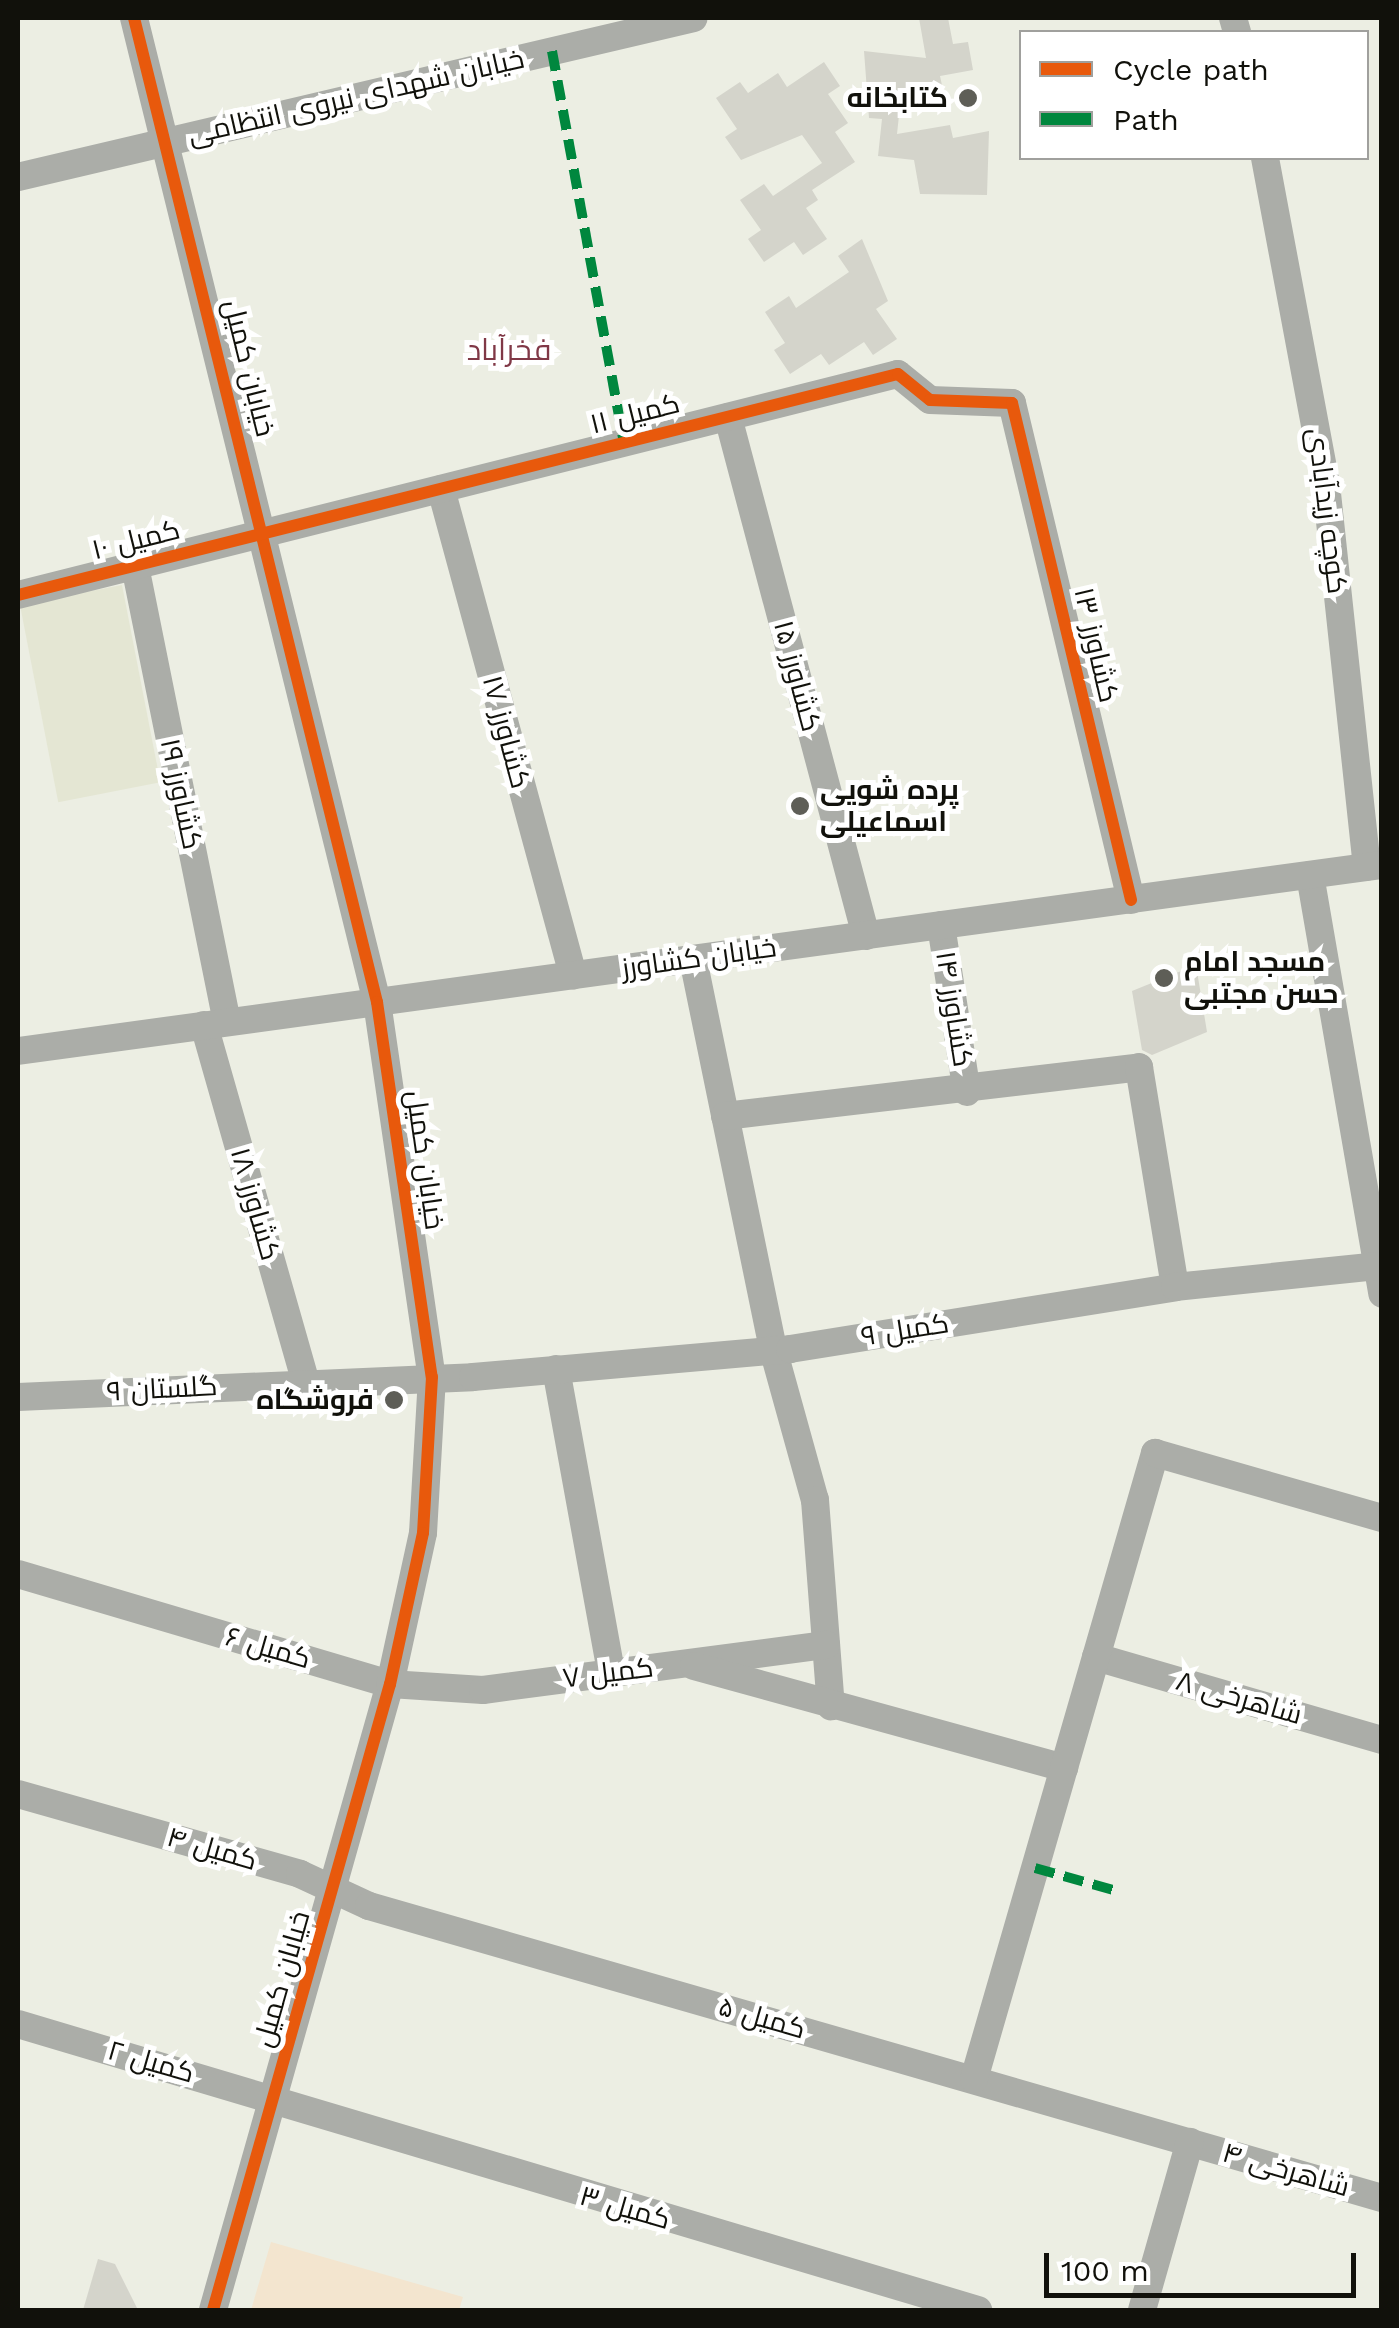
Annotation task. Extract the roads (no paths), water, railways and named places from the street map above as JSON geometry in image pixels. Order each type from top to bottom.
[{"type":"street","name":"خیابان کمیل","points":[[134,18],[265,533],[377,1002],[432,1378],[422,1533],[390,1684],[335,1890],[213,2310]]},
{"type":"street","name":"خیابان شهدای نیروی انتظامی","points":[[18,177],[694,18]]},
{"type":"street","name":"کوچه زیدآبادی","points":[[1265,160],[1326,484],[1374,866]]},
{"type":"street","name":"کمیل ۱۱","points":[[265,533],[898,374],[930,400],[1012,402]]},
{"type":"street","name":"کشاورز ۱۳","points":[[1012,402],[1131,900]]},
{"type":"street","name":"کشاورز ۱۵","points":[[728,417],[866,936]]},
{"type":"street","name":"کشاورز ۱۷","points":[[441,489],[572,975]]},
{"type":"street","name":"کمیل ۱۰","points":[[18,594],[265,533]]},
{"type":"street","name":"کشاورز ۱۹","points":[[134,566],[216,1024]]},
{"type":"street","name":"خیابان کشاورز","points":[[18,1051],[1374,866]]},
{"type":"street","points":[[1310,875],[1382,1294]]},
{"type":"street","name":"کشاورز ۱۴","points":[[941,926],[966,1092]]},
{"type":"street","points":[[693,959],[773,1349],[815,1500],[831,1706]]},
{"type":"street","name":"کشاورز ۱۸","points":[[216,1024],[306,1382]]},
{"type":"street","points":[[725,1116],[966,1092],[1139,1066],[1175,1286]]},
{"type":"street","name":"کمیل ۹","points":[[432,1378],[773,1349],[1175,1286],[1377,1266]]},
{"type":"street","points":[[556,1369],[610,1673]]},
{"type":"street","name":"گلستان ۹","points":[[18,1396],[432,1378]]},
{"type":"street","points":[[974,2079],[1155,1452],[1382,1518]]},
{"type":"street","name":"کمیل ۶","points":[[18,1574],[390,1684]]},
{"type":"street","name":"کمیل ۷","points":[[390,1684],[483,1690],[826,1645]]},
{"type":"street","name":"شاهرخی ۸","points":[[1096,1656],[1382,1740]]},
{"type":"street","points":[[685,1664],[1064,1768]]},
{"type":"street","name":"کمیل ۴","points":[[18,1794],[335,1890]]},
{"type":"street","name":"کمیل ۵","points":[[335,1890],[1190,2142]]},
{"type":"street","name":"کمیل ۲","points":[[22,2026],[272,2102]]},
{"type":"street","name":"کمیل ۳","points":[[272,2102],[978,2310]]},
{"type":"street","points":[[1142,2310],[1190,2142]]},
{"type":"street","name":"شاهرخی ۴","points":[[1190,2142],[1382,2198]]},
{"type":"place","name":"کتابخانه","points":[[968,98]]},
{"type":"place","name":"پرده شویی اسماعیلی","points":[[800,806]]},
{"type":"place","name":"مسجد امام حسن مجتبی","points":[[1164,978]]},
{"type":"place","name":"فروشگاه","points":[[394,1400]]},
{"type":"district","name":"فخرآباد","points":[[509,350]]}]
